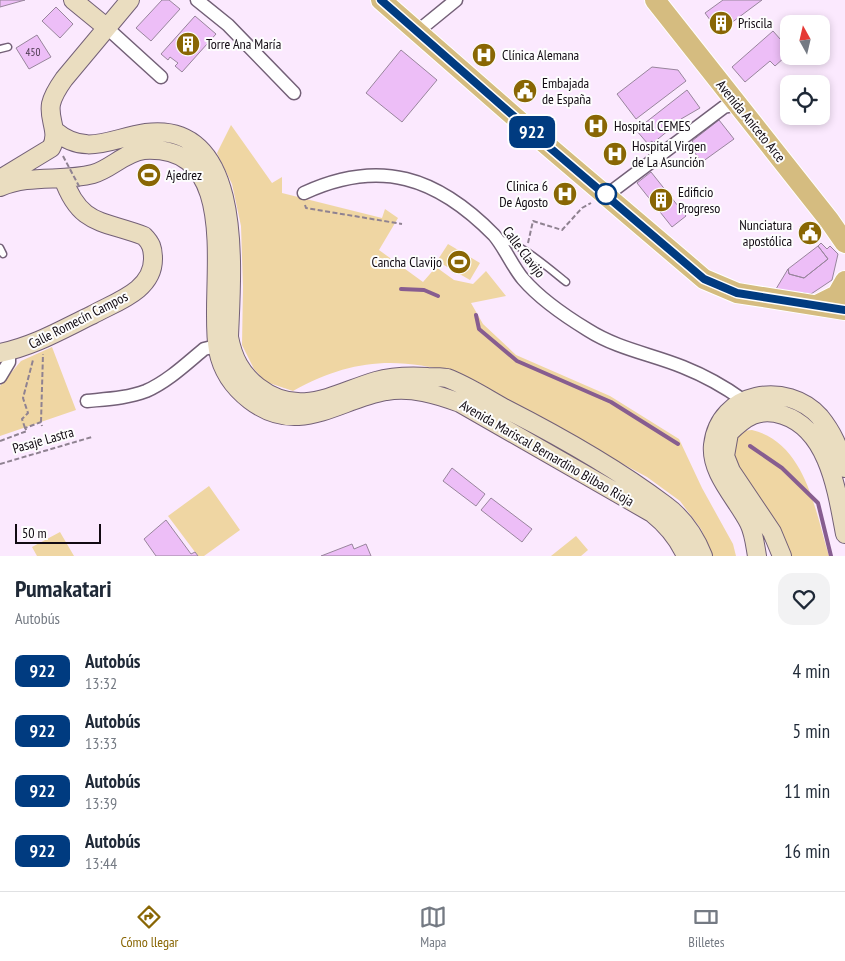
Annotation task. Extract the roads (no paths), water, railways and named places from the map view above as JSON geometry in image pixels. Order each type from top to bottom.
[{"type":"main road","points":[[73,0],[106,28]]},
{"type":"main road","points":[[0,179],[46,152],[53,145],[55,131],[50,113],[55,92],[130,0]]},
{"type":"main road","points":[[381,0],[704,279],[737,293],[829,302],[845,310]]},
{"type":"main road","name":"Avenida Aniceto Arce","points":[[655,0],[829,220],[845,243]]},
{"type":"main road","name":"Avenida Mariscal Bernardino Bilbao Rioja","points":[[55,131],[75,144],[87,145],[148,133],[169,134],[197,146],[216,172],[230,228],[232,266],[229,337],[223,367],[235,388],[251,401],[268,410],[291,417],[333,410],[386,391],[418,391],[460,402],[652,513],[666,524],[677,538],[686,556]]},
{"type":"main road","name":"Avenida Mariscal Bernardino Bilbao Rioja","points":[[0,187],[26,180],[63,178],[98,172],[129,154],[142,150],[167,152],[179,156],[194,167],[204,182],[216,227],[216,333],[225,350],[247,378],[275,398],[292,402],[313,403],[375,381],[399,376],[446,378],[564,439],[666,506],[683,522],[696,539],[703,556]]},
{"type":"main road","name":"Calle Romecín Campos","points":[[4,352],[41,341],[133,293],[147,279],[153,265],[150,242],[144,236],[87,216],[74,204],[63,178]]},
{"type":"main road","points":[[829,302],[841,290],[845,282]]},
{"type":"main road","points":[[782,556],[772,532],[738,484],[726,456],[729,433],[747,407],[756,395],[775,395],[795,400],[819,416],[837,441],[845,468]]},
{"type":"main road","points":[[757,556],[750,525],[725,486],[712,447],[724,416],[747,407],[795,418],[809,433],[829,465],[845,534]]},
{"type":"street","points":[[197,0],[228,25],[294,93]]},
{"type":"street","points":[[418,31],[456,0]]},
{"type":"street","points":[[106,28],[161,77]]},
{"type":"street","points":[[607,195],[724,107],[738,104]]},
{"type":"street","name":"Calle Clavijo","points":[[304,193],[330,181],[360,176],[401,176],[432,189],[458,203],[498,241],[509,261],[530,286],[556,309],[605,341],[684,367],[747,407]]},
{"type":"street","points":[[87,401],[122,397],[146,391],[165,380],[204,349],[212,347],[225,350]]},
{"type":"street","points":[[0,377],[9,362],[4,352]]},
{"type":"lane","points":[[0,48],[8,47]]},
{"type":"lane","points":[[498,241],[506,240],[526,252],[566,282]]},
{"type":"waterway","points":[[401,289],[424,290],[438,296]]},
{"type":"waterway","points":[[476,315],[479,329],[517,361],[611,402],[678,444]]},
{"type":"waterway","points":[[750,446],[782,468],[818,503],[831,556]]},
{"type":"place","name":"Priscila","points":[[721,23]]},
{"type":"place","name":"Torre Ana María","points":[[188,44]]},
{"type":"place","name":"Clínica Alemana","points":[[484,55]]},
{"type":"place","name":"Embajada de España","points":[[525,91]]},
{"type":"place","name":"Hospital CEMES","points":[[596,126]]},
{"type":"place","name":"Hospital Virgen de La Asunción","points":[[615,154]]},
{"type":"place","name":"Ajedrez","points":[[149,175]]},
{"type":"place","name":"Clinica 6 De Agosto","points":[[565,194]]},
{"type":"place","name":"Edificio Progreso","points":[[661,200]]},
{"type":"place","name":"Nunciatura apostólica","points":[[810,233]]},
{"type":"place","name":"Cancha Clavijo","points":[[459,262]]}]
